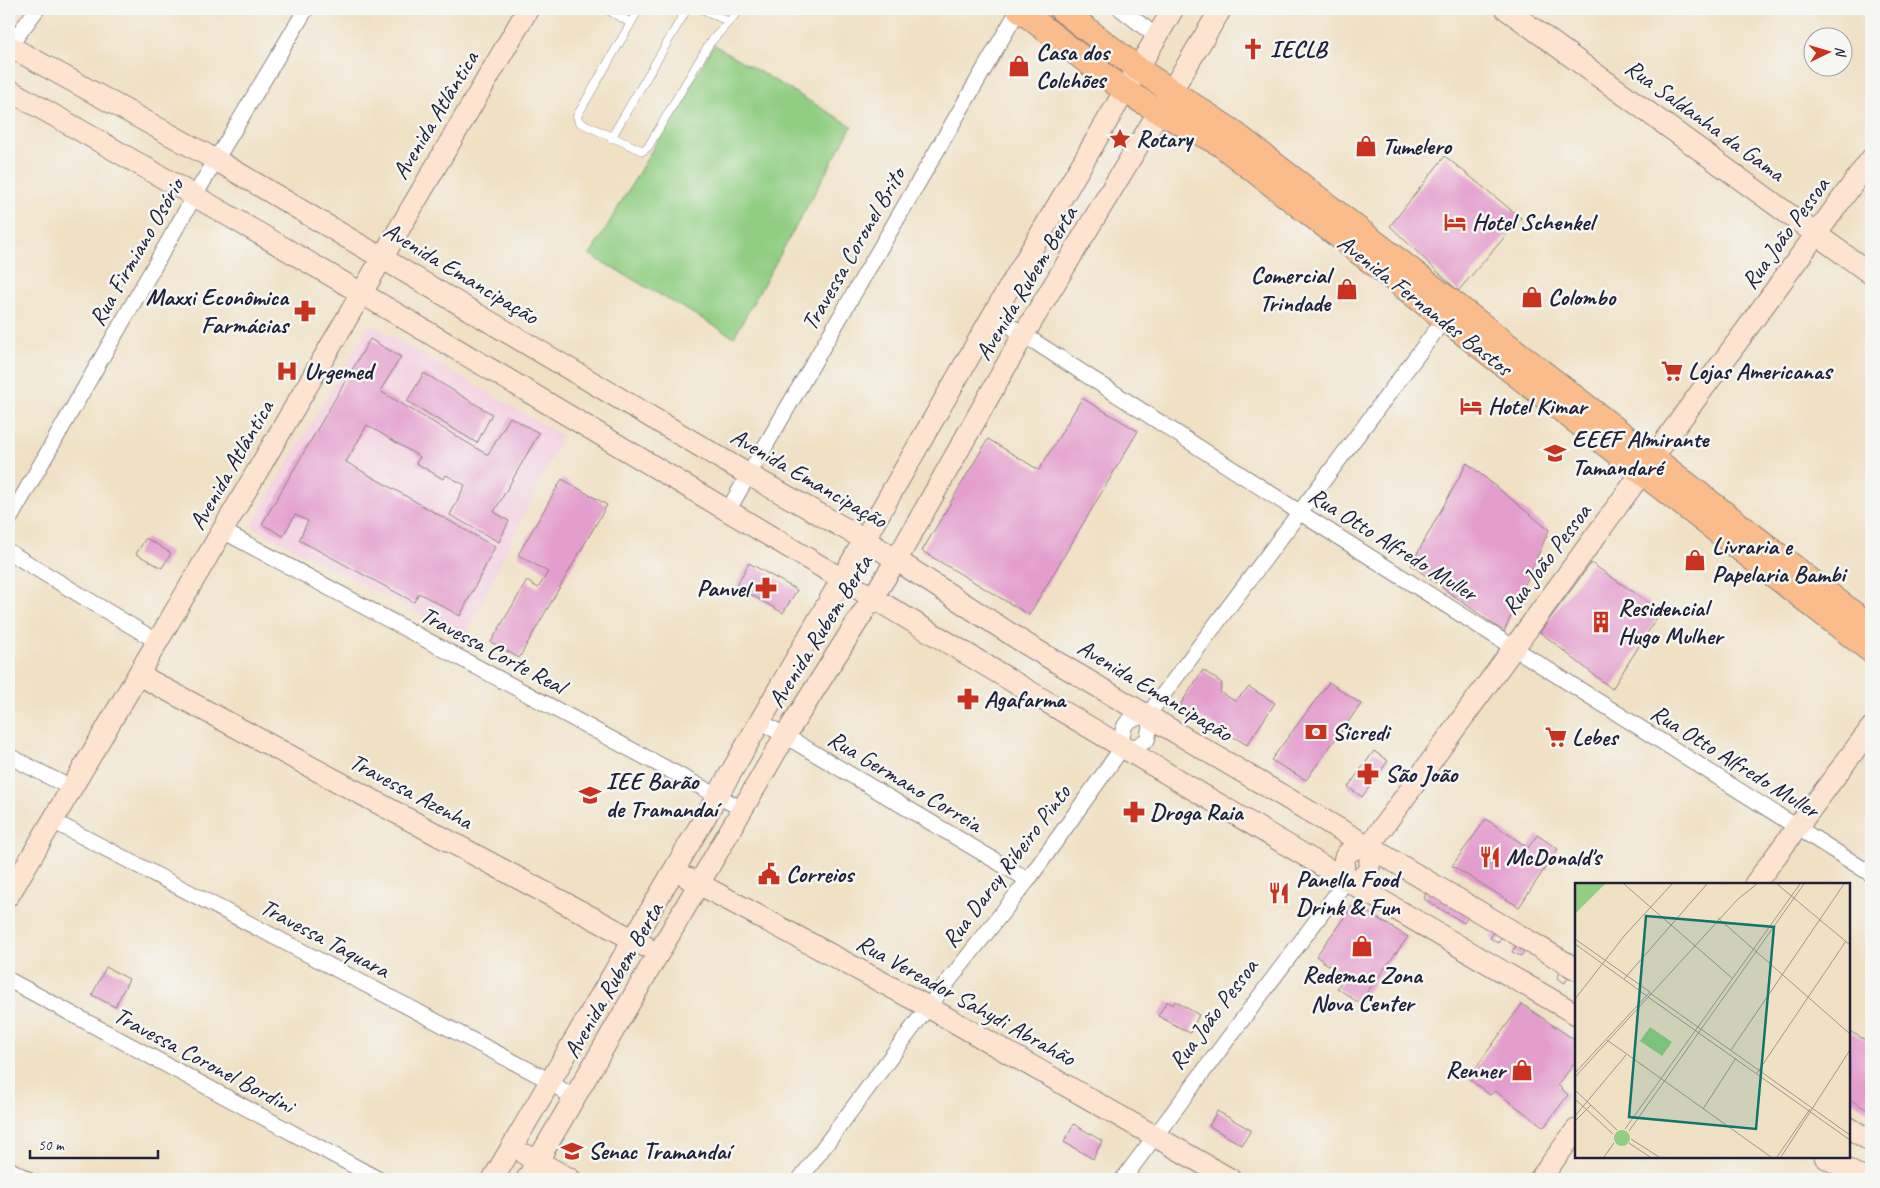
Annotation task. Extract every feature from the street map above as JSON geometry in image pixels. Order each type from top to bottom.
[{"type":"main road","name":"Avenida Atlântica","points":[[9,895],[223,532],[362,293],[381,256],[528,9]]},
{"type":"main road","name":"Avenida Fernandes Bastos","points":[[1019,9],[1125,91],[1220,144],[1450,312],[1788,575],[1871,650]]},
{"type":"main road","name":"Avenida Fernandes Bastos","points":[[1061,9],[1138,70],[1229,129],[1450,312]]},
{"type":"main road","name":"Avenida Rubem Berta","points":[[493,1179],[718,796],[993,315],[1173,9]]},
{"type":"main road","name":"Avenida Rubem Berta","points":[[533,1171],[785,736],[897,559],[1024,334],[1221,9]]},
{"type":"main road","name":"Rua Saldanha da Gama","points":[[1506,9],[1871,274]]},
{"type":"main road","name":"Avenida Emancipação","points":[[9,46],[216,160],[749,474],[864,539],[1026,644],[1575,968]]},
{"type":"main road","points":[[9,90],[195,195],[362,293],[1122,748],[1346,881],[1575,1013]]},
{"type":"main road","name":"Rua João Pessoa","points":[[1346,881],[1358,880],[1367,873],[1371,860],[1369,846],[1871,159]]},
{"type":"main road","name":"Avenida Fernandes Bastos","points":[[1788,575],[1871,626]]},
{"type":"main road","name":"Travessa Azenha","points":[[139,675],[659,954]]},
{"type":"main road","points":[[1756,883],[1796,826],[1871,728]]},
{"type":"main road","name":"Rua Vereador Sahydi Abrahão","points":[[674,870],[928,1007],[1230,1179]]},
{"type":"main road","points":[[1850,1129],[1871,1141]]},
{"type":"main road","points":[[1540,1179],[1575,1131]]},
{"type":"main road","points":[[512,1146],[533,1171],[570,1179]]},
{"type":"main road","points":[[1827,1158],[1864,1179]]},
{"type":"street","points":[[9,46],[38,9]]},
{"type":"street","name":"Rua Firmiano Osório","points":[[9,520],[195,195],[306,9]]},
{"type":"street","name":"Travessa Coronel Brito","points":[[727,512],[1019,9]]},
{"type":"street","points":[[1121,9],[1156,37]]},
{"type":"street","points":[[1122,748],[1137,746],[1147,740],[1150,727],[1147,716],[1450,312]]},
{"type":"street","name":"Rua Otto Alfredo Muller","points":[[993,315],[1299,512],[1514,646],[1871,874]]},
{"type":"street","name":"Travessa Corte Real","points":[[223,532],[742,809]]},
{"type":"street","points":[[9,552],[158,642]]},
{"type":"street","name":"Rua Darcy Ribeiro Pinto","points":[[800,1179],[928,1007],[1028,880],[1122,748],[1122,728],[1135,718],[1147,716]]},
{"type":"street","name":"Rua Germano Correia","points":[[760,721],[1028,880]]},
{"type":"street","points":[[9,756],[71,788]]},
{"type":"street","name":"Travessa Taquara","points":[[54,820],[550,1082],[574,1099]]},
{"type":"street","name":"Rua João Pessoa","points":[[1123,1179],[1346,881]]},
{"type":"street","name":"Travessa Coronel Bordini","points":[[9,980],[378,1179]]},
{"type":"street","points":[[9,1169],[27,1179]]},
{"type":"lane","points":[[606,9],[630,23]]},
{"type":"lane","points":[[639,9],[577,116],[579,122],[643,151],[648,147],[709,44],[727,21],[740,9]]},
{"type":"lane","points":[[611,138],[687,9]]},
{"type":"lane","points":[[702,9],[727,21]]},
{"type":"shaded area","points":[[370,324],[562,436],[465,637],[251,526]]},
{"type":"green space","points":[[714,45],[852,126],[734,337],[590,255]]},
{"type":"building","name":"Hotel Schenkel","points":[[1445,156],[1521,218],[1458,291],[1390,226]]},
{"type":"building","points":[[370,339],[401,357],[380,391],[488,455],[510,417],[539,433],[494,512],[509,521],[499,542],[450,515],[465,485],[446,475],[443,479],[416,463],[420,457],[367,425],[346,462],[495,547],[460,616],[419,593],[414,602],[299,540],[308,521],[295,515],[283,536],[262,524]]},
{"type":"building","points":[[424,373],[492,414],[477,443],[407,401]]},
{"type":"building","points":[[1082,398],[1138,431],[1029,615],[922,551],[988,439],[1039,470]]},
{"type":"building","points":[[1467,463],[1549,530],[1504,632],[1411,565]]},
{"type":"building","points":[[562,479],[607,505],[519,658],[491,642],[527,581],[538,588],[548,572],[518,555]]},
{"type":"building","points":[[146,538],[171,553],[162,568],[136,554]]},
{"type":"building","name":"Panvel","points":[[749,563],[797,590],[783,613],[736,586]]},
{"type":"building","name":"Residencial Hugo Mulher","points":[[1591,563],[1661,611],[1612,689],[1540,632]]},
{"type":"building","points":[[1203,670],[1222,683],[1220,692],[1235,701],[1249,687],[1275,703],[1247,745],[1180,705]]},
{"type":"building","name":"Sicredi","points":[[1329,682],[1361,704],[1306,780],[1271,760]]},
{"type":"building","name":"São João","points":[[1374,751],[1388,761],[1362,797],[1348,787]]},
{"type":"building","name":"McDonald's","points":[[1486,819],[1528,848],[1537,835],[1558,849],[1519,907],[1452,866]]},
{"type":"building","points":[[1427,891],[1469,915],[1464,923],[1424,899]]},
{"type":"building","name":"Redemac Zona Nova Center","points":[[1354,904],[1408,937],[1359,1003],[1337,988],[1344,977],[1316,956]]},
{"type":"building","points":[[1495,930],[1503,935],[1498,943],[1490,938]]},
{"type":"building","points":[[1517,944],[1526,949],[1521,956],[1512,952]]},
{"type":"building","points":[[106,967],[129,979],[115,1007],[92,995]]},
{"type":"building","points":[[1562,969],[1570,974],[1565,983],[1557,978]]},
{"type":"building","points":[[1167,1001],[1173,1005],[1175,1001],[1199,1015],[1190,1033],[1158,1016]]},
{"type":"building","name":"Renner","points":[[1522,1004],[1575,1040],[1575,1062],[1558,1085],[1568,1095],[1544,1127],[1495,1091],[1490,1095],[1468,1078]]},
{"type":"building","points":[[1851,1032],[1871,1043],[1871,1112],[1850,1100]]},
{"type":"building","points":[[1217,1111],[1251,1130],[1242,1145],[1209,1126]]},
{"type":"building","points":[[1074,1124],[1102,1141],[1093,1159],[1064,1142]]},
{"type":"place","name":"IECLB","points":[[1253,49]]},
{"type":"place","name":"Casa dos Colchões","points":[[1019,66]]},
{"type":"place","name":"Rotary","points":[[1120,139]]},
{"type":"place","name":"Tumelero","points":[[1366,146]]},
{"type":"place","name":"Hotel Schenkel","points":[[1455,222]]},
{"type":"place","name":"Comercial Trindade","points":[[1347,289]]},
{"type":"place","name":"Colombo","points":[[1532,297]]},
{"type":"place","name":"Maxxi Econômica Farmácias","points":[[305,311]]},
{"type":"place","name":"Urgemed","points":[[287,371]]},
{"type":"place","name":"Lojas Americanas","points":[[1672,371]]},
{"type":"place","name":"Hotel Kimar","points":[[1471,406]]},
{"type":"place","name":"EEEF Almirante Tamandaré","points":[[1555,453]]},
{"type":"place","name":"Livraria e Papelaria Bambi","points":[[1695,560]]},
{"type":"place","name":"Panvel","points":[[766,588]]},
{"type":"place","name":"Residencial Hugo Mulher","points":[[1601,622]]},
{"type":"place","name":"Agafarma","points":[[968,699]]},
{"type":"place","name":"Sicredi","points":[[1316,732]]},
{"type":"place","name":"Lebes","points":[[1556,737]]},
{"type":"place","name":"São João","points":[[1368,774]]},
{"type":"place","name":"IEE Barão de Tramandaí","points":[[590,795]]},
{"type":"place","name":"Droga Raia","points":[[1134,812]]},
{"type":"place","name":"McDonald's","points":[[1490,857]]},
{"type":"place","name":"Correios","points":[[769,874]]},
{"type":"place","name":"Panella Food Drink & Fun","points":[[1279,893]]},
{"type":"place","name":"Redemac Zona Nova Center","points":[[1362,946]]},
{"type":"place","name":"Renner","points":[[1522,1070]]},
{"type":"place","name":"Senac Tramandaí","points":[[572,1151]]}]
